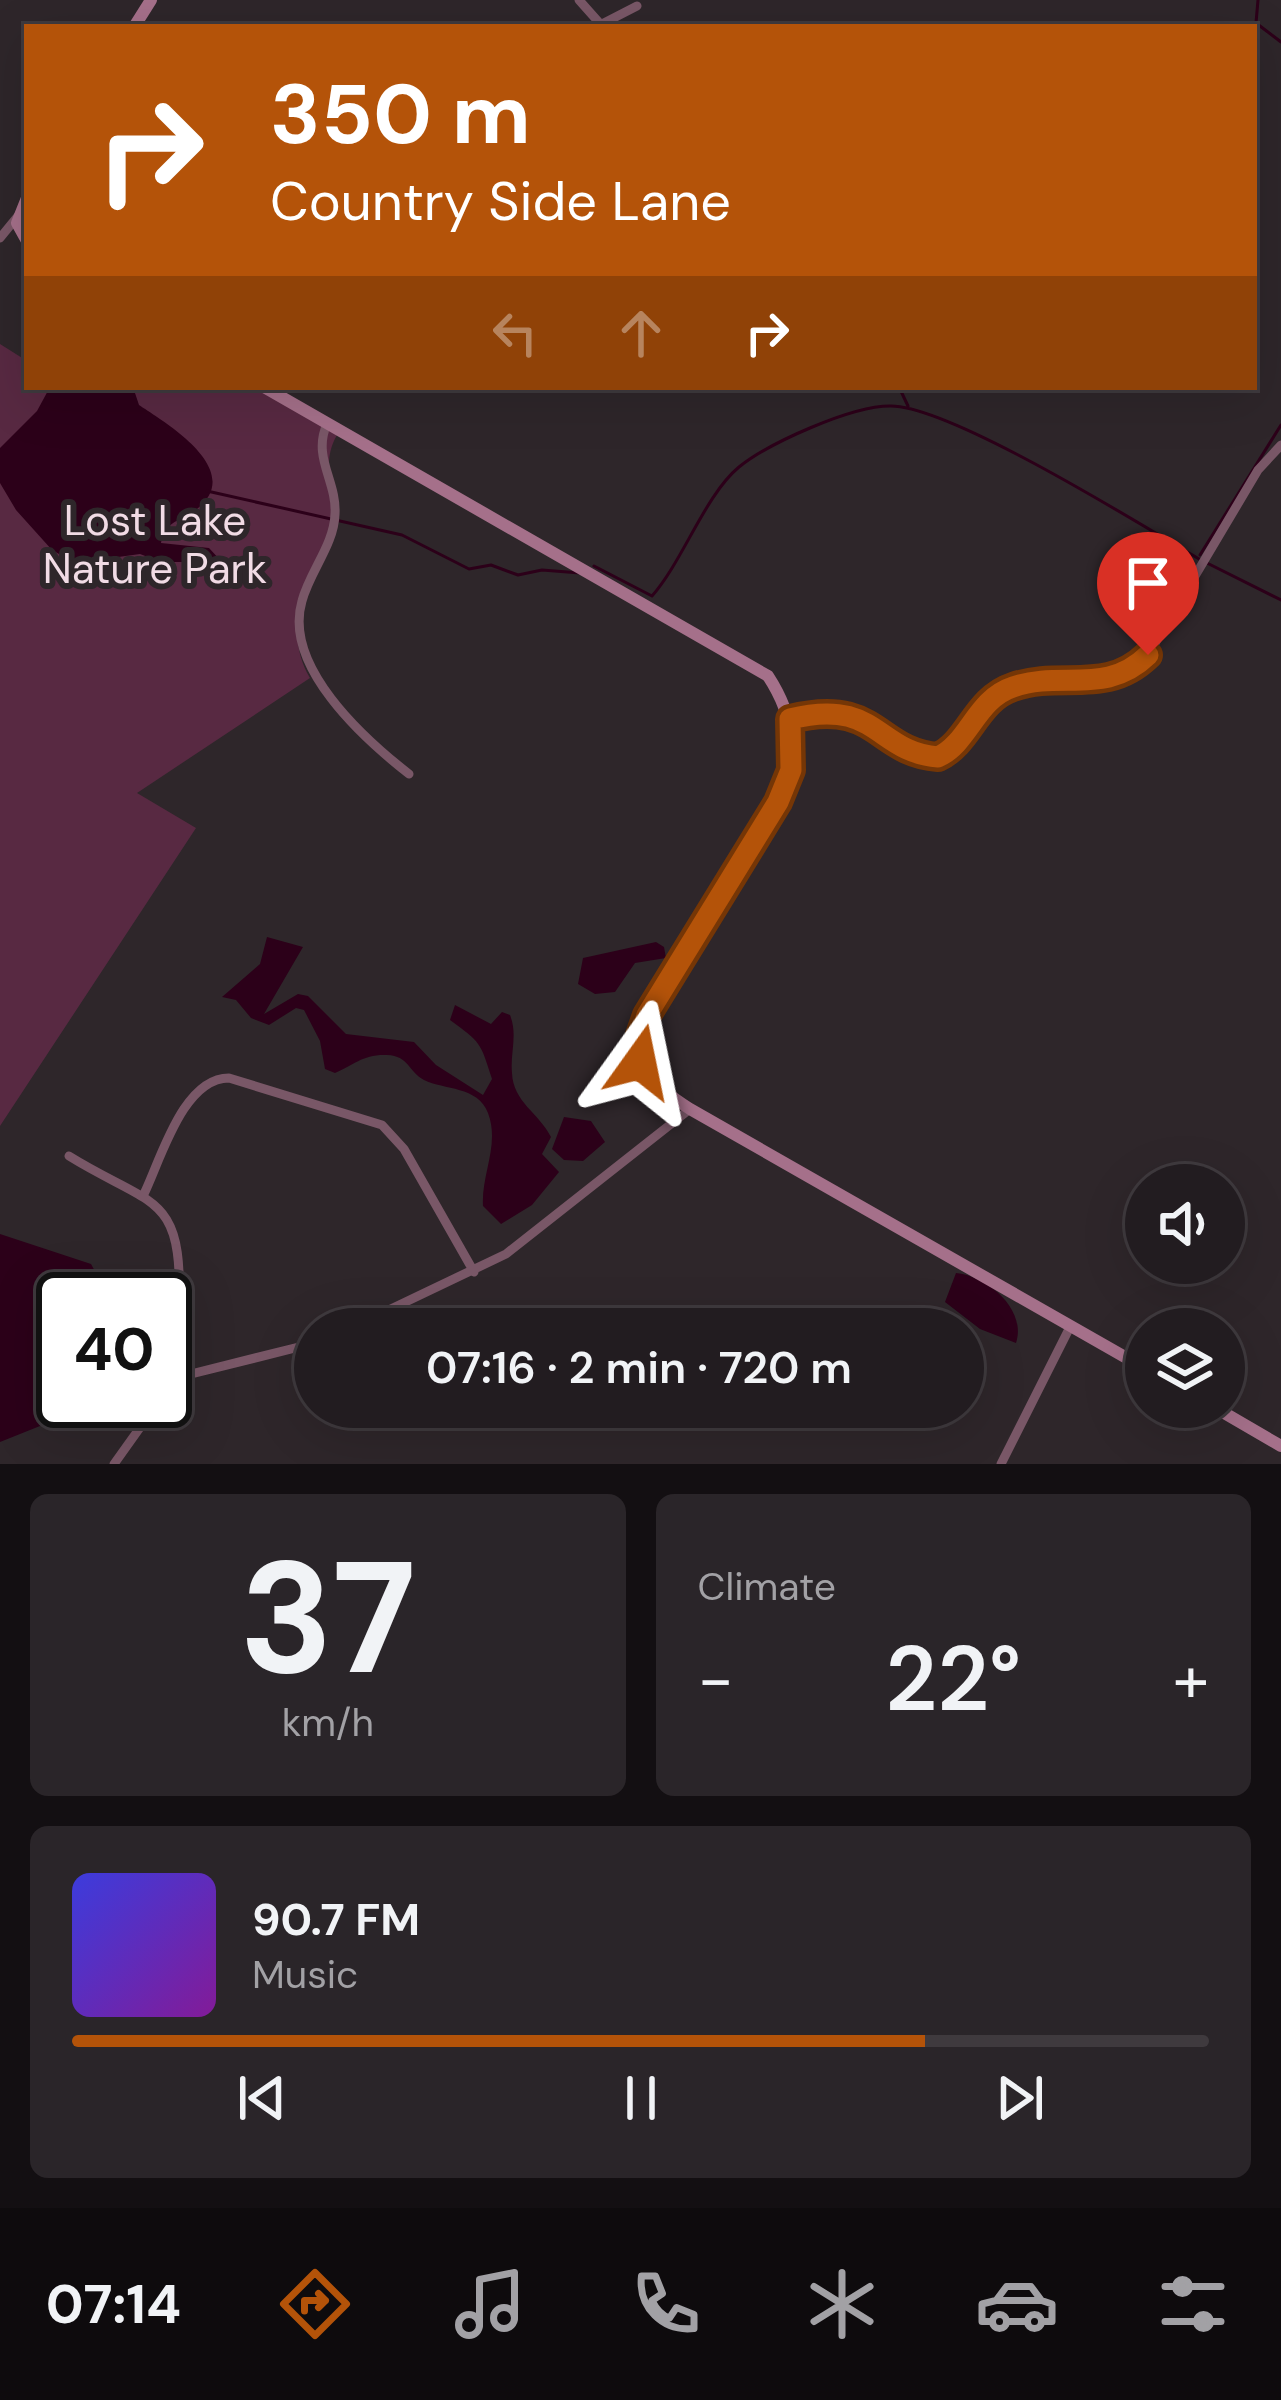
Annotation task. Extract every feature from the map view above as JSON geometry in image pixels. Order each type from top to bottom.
[{"type":"street","points":[[579,0],[601,24]]},
{"type":"street","points":[[606,24],[637,5]]},
{"type":"street","points":[[0,238],[24,204]]},
{"type":"street","points":[[18,216],[17,228],[24,237]]},
{"type":"street","points":[[269,390],[752,662],[780,694],[790,719],[791,770],[778,802],[698,926],[640,1035],[638,1050],[647,1076],[690,1109],[1125,1358]]},
{"type":"street","points":[[327,424],[321,458],[335,520],[304,592],[298,631],[310,664],[365,736],[409,774]]},
{"type":"street","points":[[790,719],[821,711],[850,714],[938,757],[949,751],[975,714],[1012,687],[1105,682],[1126,672],[1148,655],[1258,470],[1281,445]]},
{"type":"street","points":[[144,1195],[191,1100],[207,1082],[229,1078],[382,1126],[404,1149],[474,1272]]},
{"type":"street","points":[[395,1308],[474,1272],[561,1214],[690,1109]]},
{"type":"street","points":[[69,1156],[144,1195],[168,1220],[179,1245],[177,1272]]},
{"type":"street","points":[[1001,1464],[1070,1328]]},
{"type":"street","points":[[192,1377],[294,1348]]},
{"type":"street","points":[[1245,1425],[1281,1446]]},
{"type":"street","points":[[114,1464],[139,1428]]},
{"type":"green space","name":"Lost Lake Nature Park","points":[[0,344],[24,359],[24,390],[263,390],[337,435],[329,458],[332,527],[300,619],[301,657],[310,678],[137,793],[196,828],[0,1126]]},
{"type":"shaded area","points":[[48,390],[134,390],[139,405],[197,450],[213,481],[208,497],[169,527],[161,543],[209,548],[221,561],[219,572],[204,571],[193,562],[161,562],[140,554],[75,563],[52,550],[16,510],[0,483],[0,448],[37,411]]},
{"type":"shaded area","points":[[267,937],[303,947],[264,1014],[298,994],[308,996],[346,1034],[414,1042],[436,1065],[483,1095],[492,1079],[478,1044],[450,1020],[455,1005],[491,1024],[502,1012],[510,1015],[513,1083],[551,1137],[542,1154],[559,1172],[532,1205],[501,1224],[483,1206],[492,1137],[488,1113],[477,1098],[424,1080],[394,1056],[371,1056],[335,1073],[325,1069],[320,1041],[304,1010],[296,1008],[269,1025],[251,1018],[236,1000],[222,997],[260,964]]},
{"type":"shaded area","points":[[656,942],[664,947],[666,958],[635,963],[615,992],[595,994],[578,984],[583,958]]},
{"type":"shaded area","points":[[564,1117],[591,1121],[605,1142],[583,1161],[564,1160],[552,1149]]},
{"type":"shaded area","points":[[0,1234],[91,1264],[95,1272],[36,1272],[36,1428],[0,1442]]},
{"type":"shaded area","points":[[956,1273],[980,1281],[1010,1307],[1018,1331],[1016,1343],[984,1331],[984,1308],[953,1308],[945,1302]]},
{"type":"waterway","points":[[1258,0],[1256,23],[1281,42]]},
{"type":"waterway","points":[[900,390],[908,406]]},
{"type":"waterway","points":[[594,566],[652,596],[715,494],[739,467],[811,428],[854,412],[890,406],[918,411],[998,445],[1199,559]]},
{"type":"waterway","points":[[1200,555],[1281,425]]},
{"type":"waterway","points":[[207,491],[402,535],[469,569],[491,565],[518,575],[542,570],[580,573]]},
{"type":"waterway","points":[[1207,563],[1281,600]]},
{"type":"route","points":[[640,1062],[640,1035],[647,1015],[778,802],[791,770],[790,719],[821,711],[850,714],[928,757],[938,757],[949,751],[975,714],[1012,687],[1044,681],[1105,682],[1148,655]]}]
